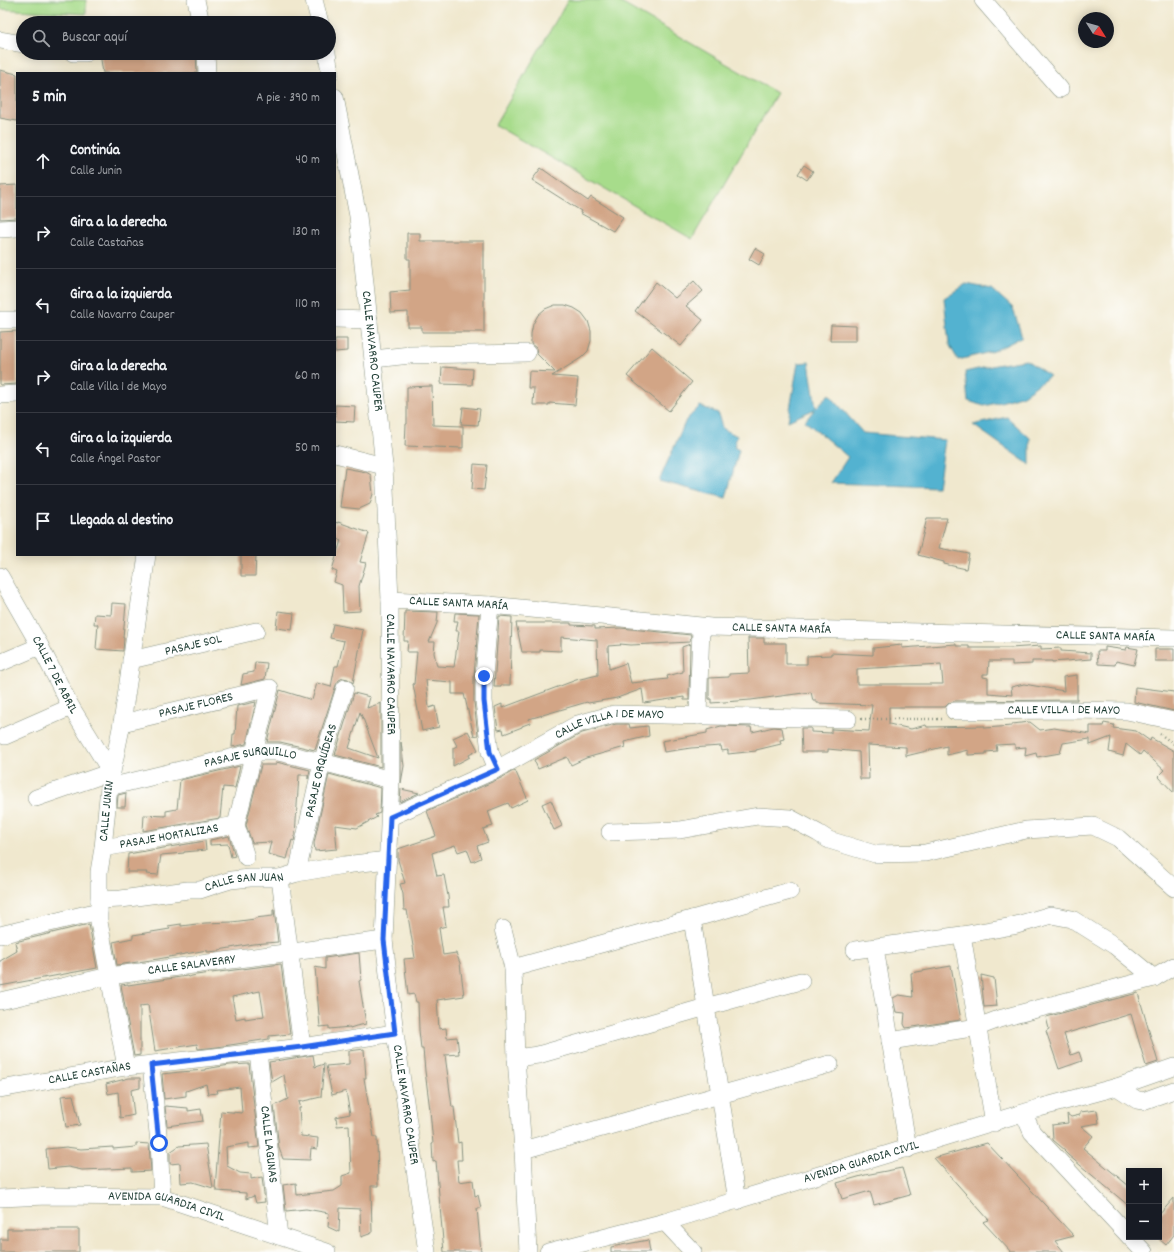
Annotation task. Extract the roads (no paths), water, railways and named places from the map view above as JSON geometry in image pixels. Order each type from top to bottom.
[{"type":"street","points":[[196,0],[199,16]]},
{"type":"street","points":[[314,0],[318,16]]},
{"type":"street","points":[[983,0],[1060,90]]},
{"type":"street","points":[[0,40],[16,43]]},
{"type":"street","points":[[206,60],[207,72]]},
{"type":"street","points":[[328,60],[330,72]]},
{"type":"street","name":"CALLE NAVARRO CAUPER","points":[[336,102],[358,216],[374,358],[384,466],[390,600],[391,780],[384,940],[395,1033],[427,1252]]},
{"type":"street","points":[[0,229],[16,228]]},
{"type":"street","points":[[336,319],[369,320]]},
{"type":"street","points":[[0,320],[16,320]]},
{"type":"street","points":[[374,358],[410,355],[527,353]]},
{"type":"street","points":[[0,395],[16,394]]},
{"type":"street","points":[[336,454],[384,466]]},
{"type":"street","name":"CALLE JUNIN","points":[[126,1067],[99,922],[99,872],[110,780],[122,723],[147,556]]},
{"type":"street","name":"CALLE 7 DE ABRIL","points":[[1,580],[40,646],[110,780]]},
{"type":"street","name":"CALLE SANTA MARÍA","points":[[390,600],[490,605],[701,626],[1174,638]]},
{"type":"street","points":[[490,605],[484,676],[484,701],[494,761]]},
{"type":"street","points":[[698,716],[701,626]]},
{"type":"street","name":"PASAJE SOL","points":[[131,660],[256,631]]},
{"type":"street","points":[[0,663],[40,646]]},
{"type":"street","name":"PASAJE FLORES","points":[[122,723],[270,688],[255,752]]},
{"type":"street","name":"PASAJE ORQUÍDEAS","points":[[299,865],[322,762],[346,688]]},
{"type":"street","points":[[5,736],[71,707]]},
{"type":"street","name":"CALLE VILLA 1 DE MAYO","points":[[954,711],[1127,711],[1174,721]]},
{"type":"street","name":"CALLE VILLA 1 DE MAYO","points":[[390,817],[494,761],[578,724],[614,714],[848,719]]},
{"type":"street","points":[[246,857],[236,825],[255,752]]},
{"type":"street","name":"PASAJE SURQUILLO","points":[[110,780],[255,752],[278,752],[391,780]]},
{"type":"street","points":[[36,798],[110,780]]},
{"type":"street","points":[[610,832],[680,830],[758,816],[790,818],[818,832],[829,840],[874,854],[925,854],[1026,830],[1094,826],[1118,838],[1174,888]]},
{"type":"street","name":"PASAJE HORTALIZAS","points":[[103,848],[236,825]]},
{"type":"street","name":"CALLE SAN JUAN","points":[[0,935],[121,899],[188,890],[200,890],[218,884],[250,878],[280,878],[299,865],[344,865],[388,860]]},
{"type":"street","points":[[280,878],[302,1047]]},
{"type":"street","points":[[513,968],[790,891]]},
{"type":"street","points":[[855,950],[962,935],[1013,926],[1051,915],[1072,919],[1115,946],[1154,978]]},
{"type":"street","points":[[692,919],[737,1201]]},
{"type":"street","points":[[503,929],[513,968],[516,1058],[523,1150],[528,1252]]},
{"type":"street","points":[[962,935],[994,1123]]},
{"type":"street","name":"CALLE SALAVERRY","points":[[0,1001],[109,976],[384,940]]},
{"type":"street","points":[[875,948],[908,1149]]},
{"type":"street","points":[[890,1041],[978,1027],[999,1019],[1154,978],[1174,966]]},
{"type":"street","points":[[516,1058],[538,1055],[801,981]]},
{"type":"street","name":"CALLE CASTAÑAS","points":[[0,1089],[126,1067],[302,1047],[395,1033]]},
{"type":"street","name":"CALLE LAGUNAS","points":[[258,1052],[279,1236]]},
{"type":"street","points":[[523,1150],[830,1064]]},
{"type":"street","points":[[151,1065],[159,1143],[162,1197]]},
{"type":"street","name":"AVENIDA GUARDIA CIVIL","points":[[548,1252],[665,1222],[737,1201],[1117,1087],[1174,1067]]},
{"type":"street","points":[[1117,1087],[1136,1100],[1143,1101],[1174,1090]]},
{"type":"street","points":[[1024,1114],[1032,1132],[1126,1232]]},
{"type":"street","name":"AVENIDA GUARDIA CIVIL","points":[[0,1198],[47,1196],[162,1197],[327,1252]]},
{"type":"street","points":[[665,1222],[693,1252]]},
{"type":"street","points":[[1134,1240],[1144,1252]]},
{"type":"water","points":[[966,284],[992,289],[1013,308],[1022,337],[994,351],[958,360],[949,344],[944,298]]},
{"type":"water","points":[[1026,360],[1050,376],[1023,395],[1004,401],[984,406],[968,401],[965,372]]},
{"type":"water","points":[[809,362],[816,408],[829,394],[863,433],[945,440],[938,487],[831,483],[848,457],[805,421],[815,409],[788,421],[798,363]]},
{"type":"water","points":[[700,406],[718,413],[722,428],[737,436],[734,447],[739,450],[726,498],[659,481],[686,420]]},
{"type":"water","points":[[1007,417],[1030,438],[1030,465],[973,425]]}]
